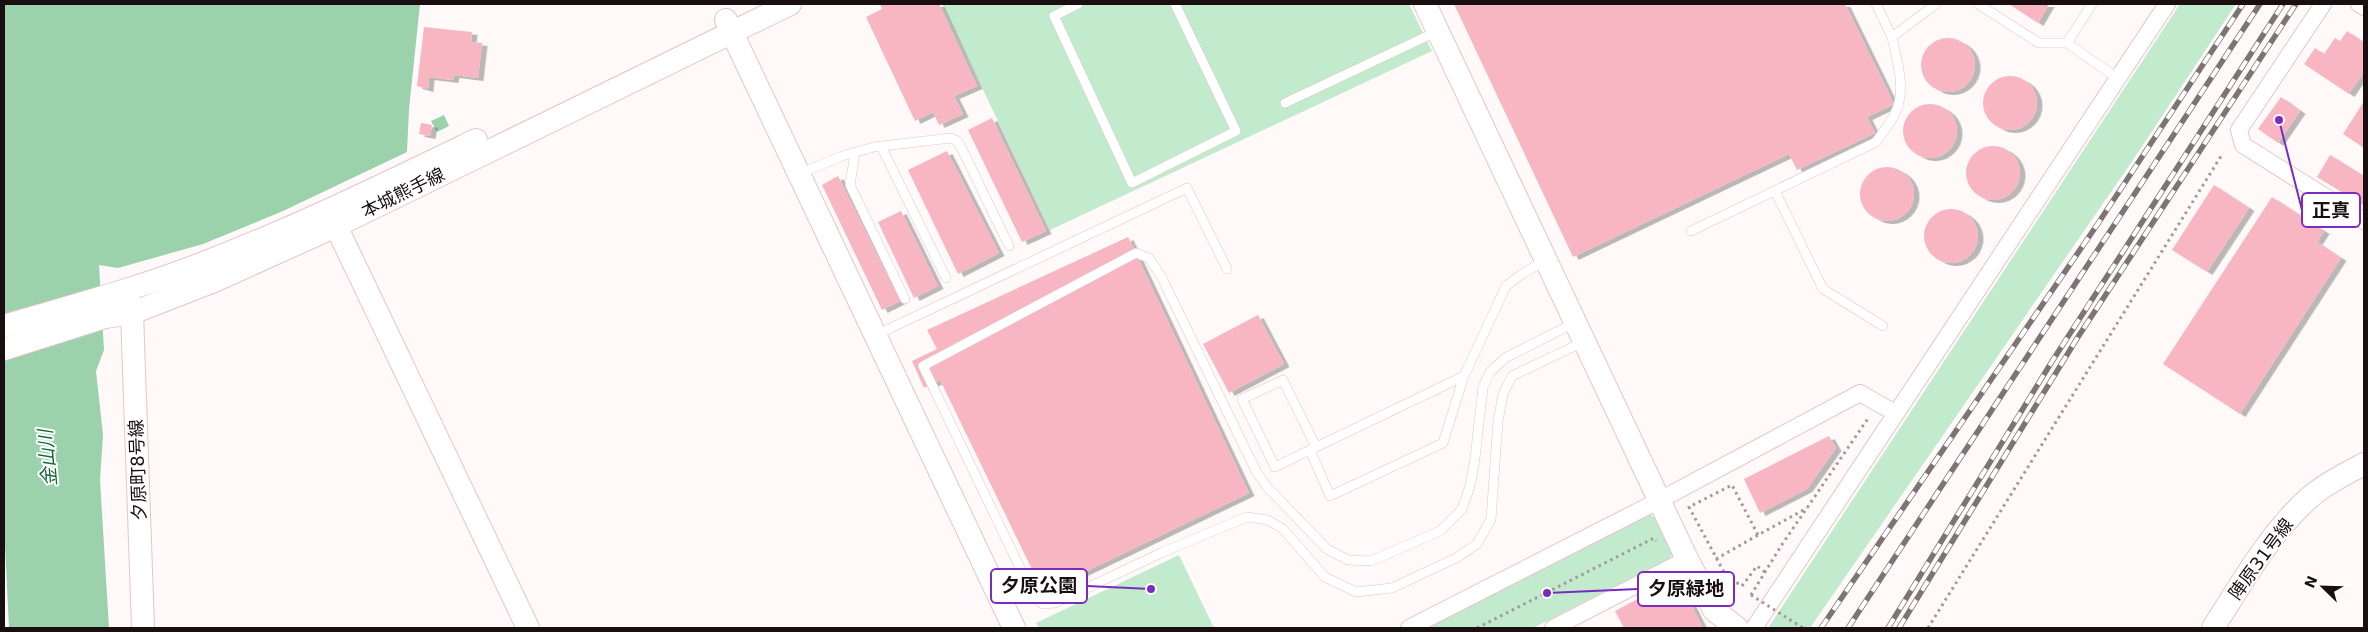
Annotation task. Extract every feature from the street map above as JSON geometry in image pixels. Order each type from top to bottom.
[{"type":"street","name":"本城熊手線","points":[[4,326],[104,306],[132,312],[214,281],[336,226],[728,26],[759,4]]},
{"type":"street","name":"本城熊手線","points":[[4,348],[104,306],[127,291],[206,262],[327,212],[728,26],[790,4]]},
{"type":"street","points":[[1425,4],[1684,551],[1714,610],[1737,628]]},
{"type":"street","points":[[1754,628],[2167,4]]},
{"type":"street","points":[[2323,4],[2239,130],[2243,145],[2364,221]]},
{"type":"street","points":[[2359,4],[2364,7]]},
{"type":"street","points":[[728,26],[1014,628]]},
{"type":"street","points":[[336,226],[528,628]]},
{"type":"street","name":"夕原町8号線","points":[[127,291],[132,312],[143,628]]},
{"type":"street","points":[[1409,628],[1660,500],[1860,394],[1895,413]]},
{"type":"street","name":"陣原31号線","points":[[2213,628],[2259,556],[2281,526],[2310,497],[2338,477],[2364,464]]},
{"type":"street","points":[[1553,628],[1684,551]]},
{"type":"lane","points":[[1078,4],[1054,16],[1132,183],[1236,131],[1175,4]]},
{"type":"lane","points":[[1691,231],[1876,142],[1890,122],[1899,102],[1901,82],[1892,37],[1876,4]]},
{"type":"lane","points":[[1892,37],[1936,4]]},
{"type":"lane","points":[[1978,4],[2039,43],[2067,43],[2117,78]]},
{"type":"lane","points":[[2067,43],[2092,4]]},
{"type":"lane","points":[[1285,103],[1438,31]]},
{"type":"lane","points":[[799,174],[855,153],[881,146],[950,138],[958,141],[1009,246]]},
{"type":"lane","points":[[881,146],[946,278]]},
{"type":"lane","points":[[855,153],[850,186],[905,299]]},
{"type":"lane","points":[[875,336],[1187,188],[1227,269]]},
{"type":"lane","points":[[1774,191],[1823,289],[1883,326]]},
{"type":"lane","points":[[1136,253],[1149,258],[1165,285],[1256,471],[1267,487],[1327,549],[1348,560],[1371,561],[1440,530],[1462,509],[1475,458],[1482,387],[1490,372],[1505,358],[1580,332],[1512,376],[1503,394],[1498,420],[1492,519],[1477,544],[1456,558],[1392,588],[1356,592],[1325,577],[1283,529],[1268,520],[1247,517],[1163,552],[1055,603],[1043,604],[1034,597],[923,366],[1136,253]]},
{"type":"lane","points":[[1464,376],[1313,449],[1275,467],[1242,400],[1283,380],[1313,449],[1330,496],[1443,443],[1464,376],[1506,286],[1546,260]]},
{"type":"path","points":[[1928,628],[2223,153]]},
{"type":"path","points":[[1803,628],[1751,595],[1781,546],[1878,404]]},
{"type":"path","points":[[1758,535],[1732,485],[1689,507],[1726,576],[1742,586],[1757,566],[1766,572]]},
{"type":"path","points":[[1716,559],[1807,508]]},
{"type":"path","points":[[1477,628],[1654,538],[1662,552],[1684,551],[1702,532]]},
{"type":"shaded area","points":[[942,4],[1409,4],[1432,51],[1050,230]]},
{"type":"shaded area","points":[[2180,4],[2236,4],[2133,160],[1810,628],[1768,628]]},
{"type":"shaded area","points":[[1651,515],[1655,518],[1673,552],[1670,558],[1533,628],[1424,628],[1643,516]]},
{"type":"shaded area","points":[[1179,555],[1214,628],[1039,628],[1036,623]]},
{"type":"water","name":"金山川","points":[[4,4],[420,4],[409,109],[407,152],[283,211],[203,244],[118,268],[99,265],[104,350],[96,371],[103,435],[100,480],[109,628],[9,628],[4,524]]},
{"type":"water","points":[[444,115],[449,126],[437,132],[431,121]]},
{"type":"building","points":[[880,4],[939,4],[977,86],[954,96],[963,114],[939,125],[933,112],[915,121],[866,17],[882,9]]},
{"type":"building","points":[[1454,4],[1845,4],[1894,104],[1867,117],[1875,133],[1797,170],[1789,154],[1573,257]]},
{"type":"building","points":[[2009,4],[2049,4],[2038,23]]},
{"type":"building","points":[[424,27],[472,32],[471,42],[482,43],[478,78],[454,75],[453,80],[429,77],[428,89],[417,86]]},
{"type":"building","points":[[2347,31],[2364,43],[2364,72],[2349,94],[2304,64],[2315,48],[2324,54],[2335,38],[2340,41]]},
{"type":"building","points":[[1943,38],[1953,38],[1963,42],[1971,50],[1975,65],[1971,80],[1963,88],[1953,92],[1943,92],[1933,88],[1925,80],[1921,70],[1921,60],[1925,50],[1933,42]]},
{"type":"building","points":[[2005,76],[2015,76],[2025,80],[2033,88],[2037,103],[2033,118],[2025,126],[2015,130],[2005,130],[1995,126],[1987,118],[1983,108],[1983,98],[1987,88],[1995,80]]},
{"type":"building","points":[[2281,97],[2300,111],[2278,143],[2258,129]]},
{"type":"building","points":[[2364,101],[2364,148],[2343,134]]},
{"type":"building","points":[[1925,104],[1935,104],[1945,108],[1953,116],[1957,131],[1953,146],[1945,154],[1935,158],[1925,158],[1915,154],[1907,146],[1903,136],[1903,126],[1907,116],[1915,108]]},
{"type":"building","points":[[992,118],[1046,231],[1022,242],[968,130]]},
{"type":"building","points":[[421,123],[432,125],[430,136],[419,134]]},
{"type":"building","points":[[1988,146],[1998,146],[2008,150],[2016,158],[2020,173],[2016,188],[2008,196],[1998,200],[1988,200],[1978,196],[1970,188],[1966,178],[1966,168],[1970,158],[1978,150]]},
{"type":"building","points":[[947,151],[999,253],[958,274],[908,170]]},
{"type":"building","points":[[2330,155],[2364,176],[2363,205],[2317,177]]},
{"type":"building","points":[[1882,167],[1892,167],[1902,171],[1910,179],[1914,194],[1910,209],[1902,217],[1892,221],[1882,221],[1872,217],[1864,209],[1860,199],[1860,189],[1864,179],[1872,171]]},
{"type":"building","points":[[838,176],[900,301],[882,310],[822,185]]},
{"type":"building","points":[[2214,185],[2249,208],[2207,272],[2172,250]]},
{"type":"building","points":[[2272,197],[2324,231],[2317,242],[2341,258],[2240,414],[2163,364]]},
{"type":"building","points":[[1946,209],[1956,209],[1966,213],[1974,221],[1978,236],[1974,251],[1966,259],[1956,263],[1946,263],[1936,259],[1928,251],[1924,241],[1924,231],[1928,221],[1936,213]]},
{"type":"building","points":[[901,211],[938,286],[914,298],[878,222]]},
{"type":"building","points":[[1128,237],[1249,493],[1043,592],[940,380],[924,388],[912,361],[937,349],[927,330]]},
{"type":"building","points":[[1258,315],[1284,364],[1229,393],[1203,344]]},
{"type":"building","points":[[1829,436],[1836,448],[1807,489],[1760,513],[1744,479]]},
{"type":"building","points":[[1678,578],[1703,628],[1624,628],[1615,611]]},
{"type":"railway","points":[[1821,628],[2097,225],[2243,4]]},
{"type":"railway","points":[[1848,628],[2260,4]]},
{"type":"railway","points":[[1888,628],[2051,363],[2283,4]]},
{"type":"railway","points":[[1899,628],[2078,337],[2296,4]]},
{"type":"place","name":"正真","points":[[2279,120]]},
{"type":"place","name":"夕原公園","points":[[1151,589]]},
{"type":"place","name":"夕原緑地","points":[[1547,593]]}]
